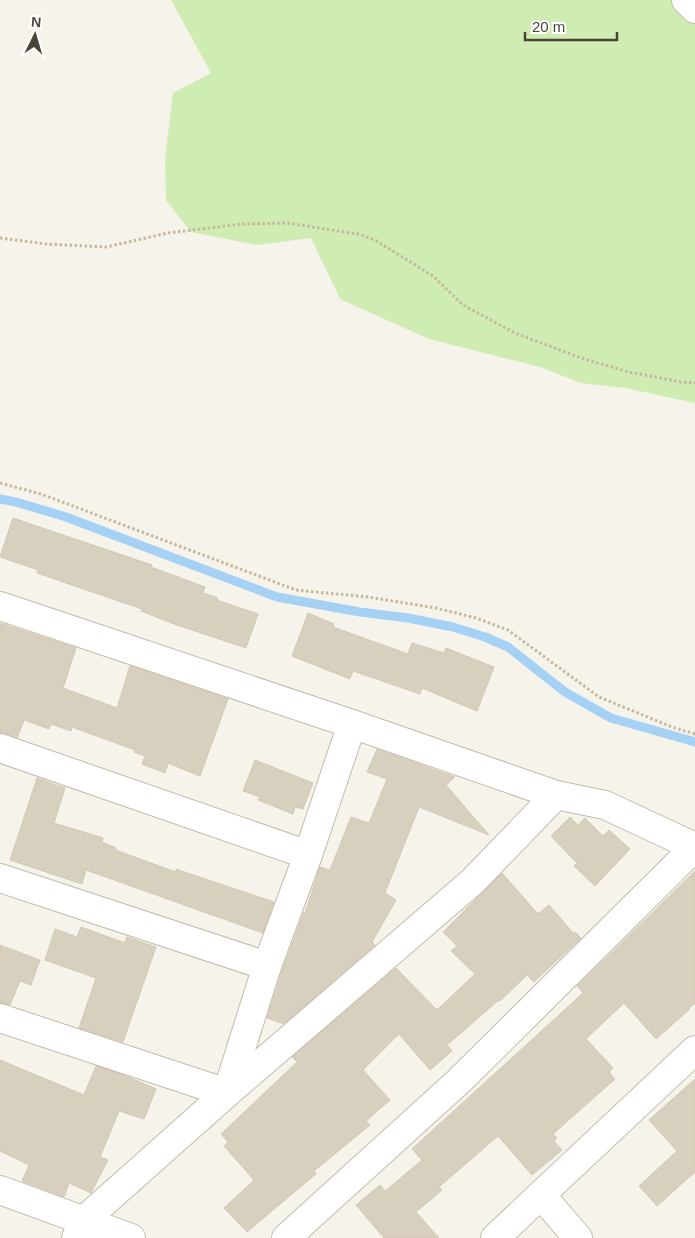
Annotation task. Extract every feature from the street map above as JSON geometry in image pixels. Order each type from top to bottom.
[{"type":"street","points":[[686,0],[695,9]]},
{"type":"street","points":[[0,606],[352,724],[556,795],[605,805],[695,847],[459,1081],[286,1238]]},
{"type":"street","points":[[227,1093],[267,966],[308,855],[352,724]]},
{"type":"street","points":[[0,748],[308,855]]},
{"type":"street","points":[[79,1230],[227,1093],[473,881],[556,795]]},
{"type":"street","points":[[0,878],[267,966]]},
{"type":"street","points":[[0,1018],[227,1093]]},
{"type":"street","points":[[495,1238],[695,1050]]},
{"type":"street","points":[[0,1190],[79,1230],[132,1238]]},
{"type":"street","points":[[541,1195],[578,1238]]},
{"type":"path","points":[[0,238],[46,244],[106,247],[168,233],[242,224],[287,223],[358,234],[375,240],[433,276],[463,305],[515,333],[581,358],[613,367],[695,383]]},
{"type":"path","points":[[0,483],[41,494],[296,590],[436,608],[476,618],[508,630],[599,697],[672,728],[695,734]]},
{"type":"green space","points":[[171,0],[695,0],[695,403],[625,388],[581,383],[540,367],[429,339],[340,299],[311,238],[257,245],[191,232],[166,200],[165,159],[173,93],[211,73]]},
{"type":"building","points":[[13,518],[152,565],[151,567],[205,587],[203,593],[218,598],[217,600],[258,614],[246,648],[174,624],[141,611],[142,609],[37,573],[38,570],[0,557]]},
{"type":"building","points":[[308,613],[334,624],[333,627],[408,654],[412,643],[444,653],[446,648],[494,667],[477,711],[422,688],[420,694],[353,671],[350,679],[292,656]]},
{"type":"building","points":[[0,623],[76,648],[63,688],[117,708],[130,666],[228,699],[200,776],[168,763],[165,773],[142,764],[145,756],[134,752],[135,750],[72,727],[71,731],[51,724],[49,729],[24,720],[17,738],[0,733]]},
{"type":"building","points":[[377,749],[455,777],[446,785],[489,835],[419,807],[385,893],[396,900],[372,942],[375,945],[284,1024],[267,1018],[320,867],[330,870],[351,817],[369,823],[387,779],[367,772]]},
{"type":"building","points":[[255,760],[313,783],[303,809],[295,807],[293,814],[258,800],[260,797],[243,791]]},
{"type":"building","points":[[37,778],[65,788],[54,823],[103,838],[102,842],[116,848],[115,850],[176,872],[176,869],[274,902],[263,933],[86,870],[82,884],[10,860]]},
{"type":"building","points":[[570,817],[578,825],[585,818],[603,836],[609,830],[630,849],[595,886],[574,866],[577,863],[551,836]]},
{"type":"building","points":[[695,871],[695,1003],[690,1009],[656,1039],[624,1003],[586,1039],[613,1068],[609,1072],[615,1079],[553,1134],[557,1138],[554,1141],[562,1150],[532,1175],[498,1136],[439,1187],[442,1190],[416,1212],[439,1238],[384,1238],[356,1205],[380,1185],[385,1191],[422,1160],[412,1149],[583,993],[577,986]]},
{"type":"building","points":[[502,873],[538,914],[549,905],[574,934],[575,932],[581,938],[534,982],[527,975],[500,1001],[447,1045],[452,1051],[430,1070],[399,1034],[363,1070],[390,1100],[366,1121],[370,1125],[314,1171],[316,1174],[247,1232],[224,1208],[254,1180],[224,1146],[228,1142],[221,1134],[297,1062],[292,1057],[396,968],[437,1010],[475,974],[451,951],[457,946],[443,932]]},
{"type":"building","points":[[81,927],[125,943],[127,937],[156,947],[123,1042],[79,1028],[96,978],[45,960],[55,929],[77,937]]},
{"type":"building","points":[[0,945],[40,960],[31,985],[20,981],[10,1005],[0,1003]]},
{"type":"building","points":[[0,1060],[84,1095],[96,1066],[124,1075],[156,1089],[144,1119],[119,1111],[100,1157],[108,1160],[91,1193],[69,1183],[64,1197],[22,1181],[29,1165],[0,1151]]},
{"type":"building","points":[[695,1079],[695,1172],[657,1206],[639,1186],[677,1151],[649,1120]]},
{"type":"waterway","points":[[0,499],[66,517],[277,597],[360,612],[408,618],[453,627],[485,637],[508,647],[565,692],[611,718],[695,742]]}]
